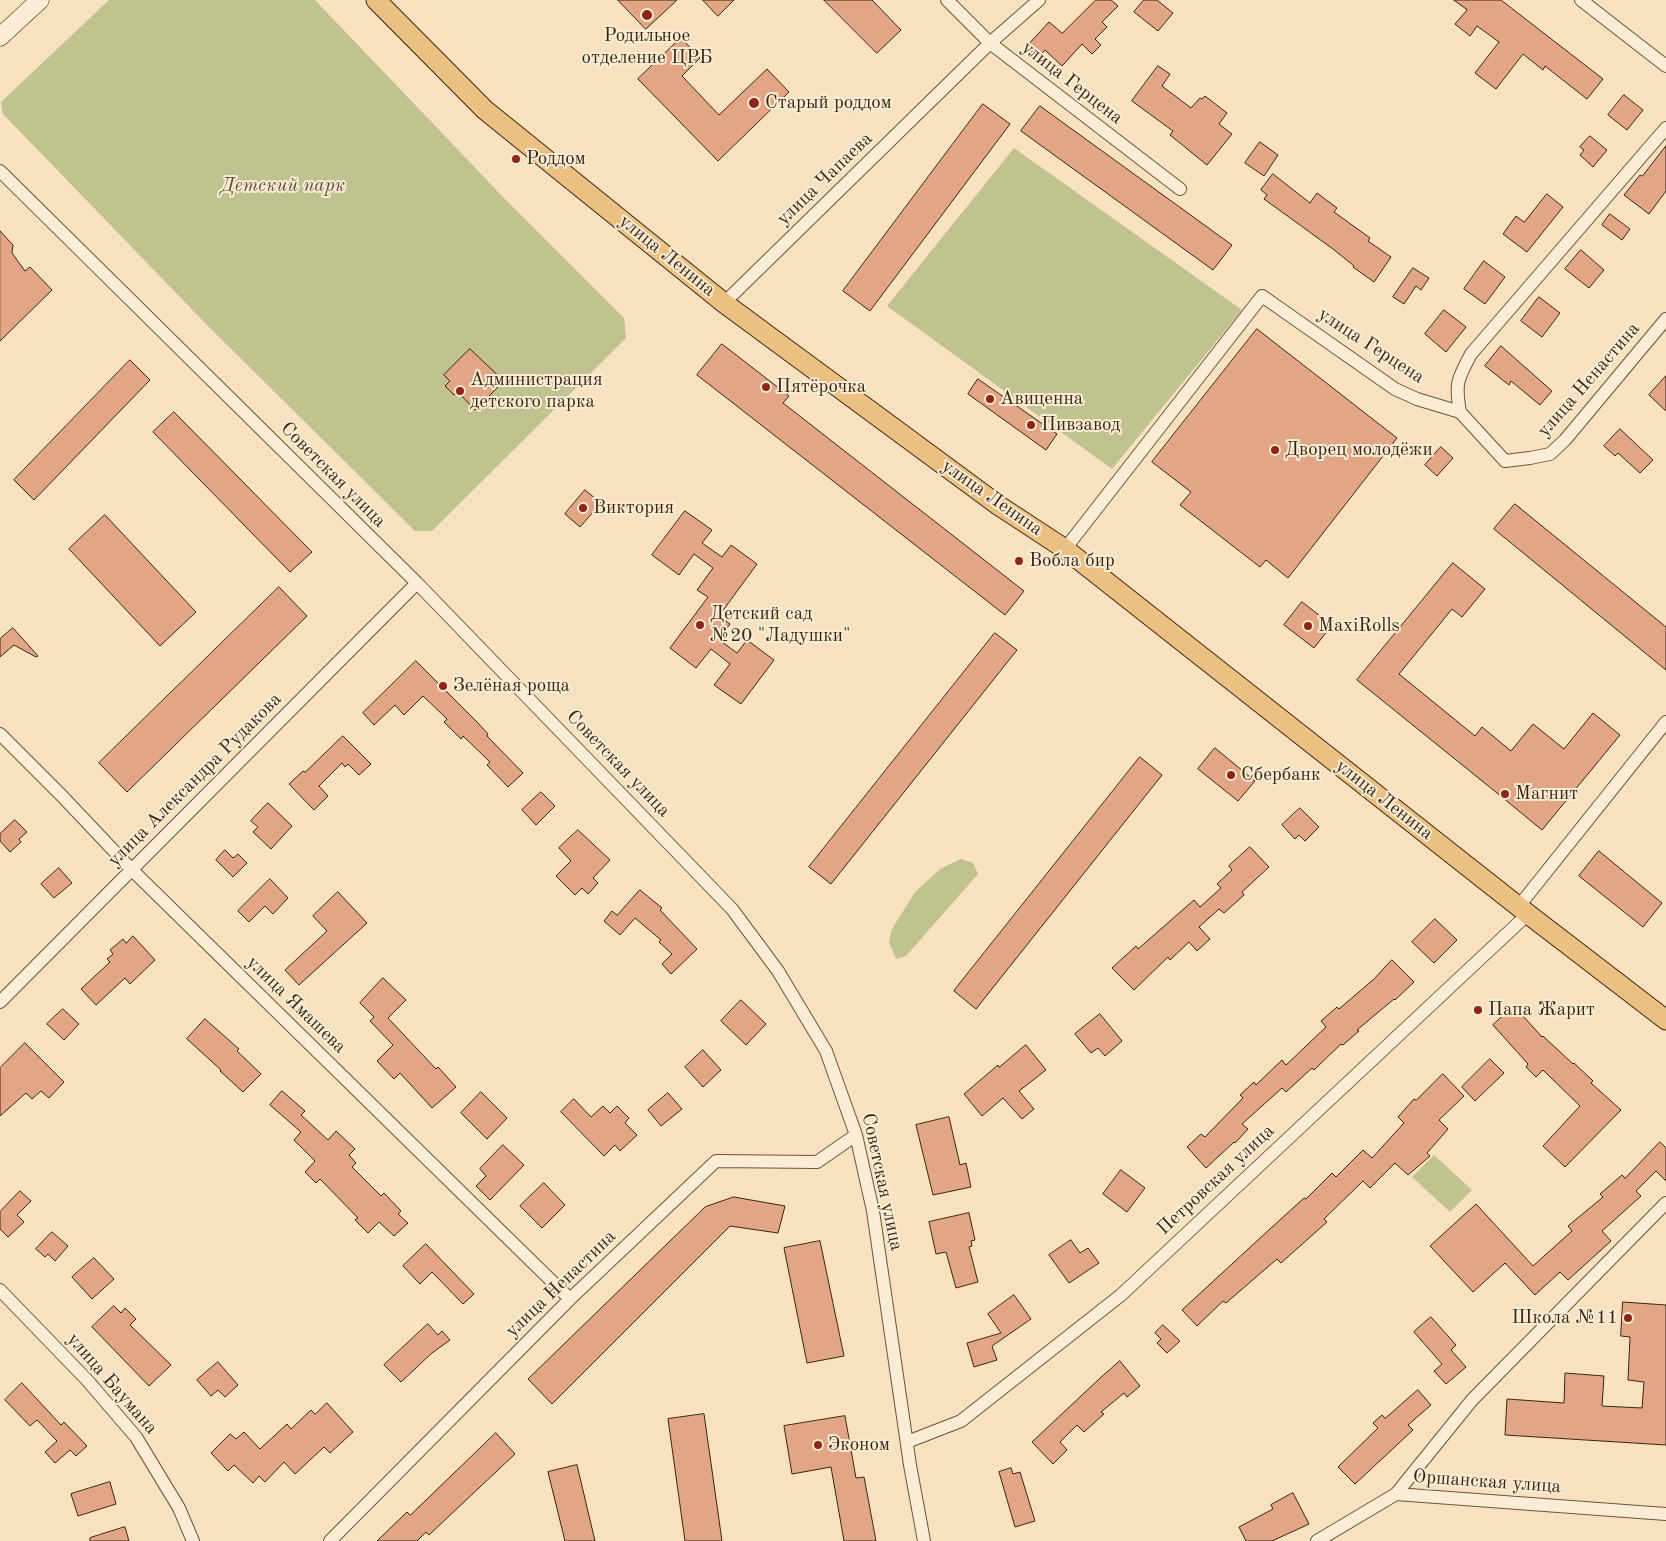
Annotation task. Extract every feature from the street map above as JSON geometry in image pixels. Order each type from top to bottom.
[{"type":"main road","name":"улица Ленина","points":[[376,0],[484,110],[724,303],[998,505],[1065,549],[1666,1020]]},
{"type":"street","points":[[0,37],[40,0]]},
{"type":"street","name":"улица Герцена","points":[[947,0],[990,43],[1180,189]]},
{"type":"street","name":"улица Чапаева","points":[[724,303],[990,43],[1039,0]]},
{"type":"street","points":[[1581,0],[1666,66]]},
{"type":"street","points":[[1460,412],[1456,391],[1459,379],[1472,354],[1666,128]]},
{"type":"street","name":"Советская улица","points":[[0,171],[417,583],[732,909],[778,970],[826,1050],[856,1135],[873,1211],[910,1465],[924,1541]]},
{"type":"street","name":"улица Герцена","points":[[1065,549],[1262,296],[1395,388],[1417,400],[1460,412]]},
{"type":"street","name":"улица Ненастина","points":[[1460,412],[1505,461],[1550,454],[1565,440],[1666,318]]},
{"type":"street","name":"улица Александра Рудакова","points":[[0,1002],[417,583]]},
{"type":"street","name":"Петровская улица","points":[[907,1442],[961,1421],[1121,1295],[1524,910],[1666,722]]},
{"type":"street","name":"улица Ямашева","points":[[0,734],[132,870],[570,1299]]},
{"type":"street","name":"улица Ненастина","points":[[330,1541],[570,1299],[716,1161],[817,1162],[856,1135]]},
{"type":"street","points":[[1396,1494],[1472,1400],[1666,1204]]},
{"type":"street","name":"улица Баумана","points":[[0,1290],[87,1380],[136,1437],[179,1508],[193,1541]]},
{"type":"street","name":"Оршанская улица","points":[[1317,1541],[1396,1494],[1666,1514]]},
{"type":"green space","name":"Детский парк","points":[[109,0],[315,0],[504,198],[624,318],[626,338],[432,531],[415,531],[207,325],[3,114],[1,102]]},
{"type":"green space","points":[[1014,148],[1242,310],[1112,469],[887,306]]},
{"type":"green space","points":[[961,859],[973,863],[978,874],[906,956],[896,959],[889,942],[892,929],[915,892],[940,869]]},
{"type":"green space","points":[[1434,1155],[1472,1190],[1450,1212],[1412,1177]]},
{"type":"building","name":"Родильное отделение ЦРБ","points":[[618,0],[677,0],[646,29]]},
{"type":"building","name":"Родильное отделение ЦРБ","points":[[703,0],[734,0],[718,16]]},
{"type":"building","points":[[824,0],[872,0],[901,30],[877,53]]},
{"type":"building","points":[[1096,0],[1111,0],[1118,6],[1102,22],[1107,27],[1095,39],[1101,45],[1092,54],[1082,44],[1062,66],[1045,50],[1038,58],[1026,47],[1049,22],[1062,33]]},
{"type":"building","points":[[1144,0],[1157,0],[1173,13],[1158,31],[1134,12]]},
{"type":"building","points":[[1454,0],[1501,0],[1603,79],[1587,99],[1545,66],[1543,70],[1523,54],[1496,89],[1475,73],[1499,42],[1477,26],[1470,36],[1455,24],[1467,10]]},
{"type":"building","name":"Старый роддом","points":[[681,38],[700,58],[682,76],[719,115],[767,69],[789,92],[718,161],[638,79]]},
{"type":"building","points":[[1158,66],[1170,74],[1162,86],[1191,108],[1200,98],[1202,99],[1205,96],[1227,113],[1219,124],[1232,134],[1207,165],[1170,135],[1173,131],[1132,101]]},
{"type":"building","points":[[1624,95],[1643,110],[1627,130],[1608,115]]},
{"type":"building","points":[[983,104],[1010,124],[870,311],[843,291]]},
{"type":"building","points":[[1040,106],[1232,245],[1213,270],[1021,131]]},
{"type":"building","points":[[1590,136],[1607,150],[1593,167],[1580,155],[1584,150],[1580,147]]},
{"type":"building","points":[[1260,142],[1278,155],[1264,176],[1245,163]]},
{"type":"building","points":[[1666,146],[1666,191],[1649,214],[1624,195]]},
{"type":"building","points":[[1273,174],[1310,203],[1317,193],[1337,208],[1334,212],[1370,238],[1368,241],[1391,257],[1374,282],[1333,249],[1264,199],[1267,195],[1261,190]]},
{"type":"building","points":[[1547,194],[1563,207],[1527,252],[1503,234],[1516,216],[1524,222]]},
{"type":"building","points":[[1610,214],[1630,229],[1622,240],[1602,225]]},
{"type":"building","points":[[0,231],[13,245],[12,253],[25,271],[30,267],[52,290],[0,341]]},
{"type":"building","points":[[1581,250],[1604,270],[1589,288],[1565,269]]},
{"type":"building","points":[[1484,261],[1505,277],[1485,304],[1464,289]]},
{"type":"building","points":[[1413,268],[1429,278],[1421,290],[1416,286],[1404,304],[1393,297]]},
{"type":"building","points":[[1539,297],[1560,313],[1542,337],[1521,321]]},
{"type":"building","points":[[1444,310],[1466,327],[1446,352],[1425,334]]},
{"type":"building","name":"Дворец молодёжи","points":[[1257,329],[1397,438],[1288,578],[1266,560],[1260,567],[1180,505],[1191,492],[1152,462]]},
{"type":"building","points":[[722,344],[789,396],[783,403],[1024,591],[1005,615],[697,375]]},
{"type":"building","points":[[1501,346],[1552,391],[1540,405],[1511,381],[1509,385],[1485,366]]},
{"type":"building","points":[[470,349],[504,381],[475,410],[458,392],[454,395],[445,386],[450,381],[444,375]]},
{"type":"building","points":[[130,360],[150,380],[34,500],[14,480]]},
{"type":"building","points":[[1666,376],[1666,411],[1649,395]]},
{"type":"building","points":[[978,379],[1057,434],[1046,450],[968,394]]},
{"type":"building","points":[[174,412],[312,552],[290,572],[153,432]]},
{"type":"building","points":[[1620,429],[1653,460],[1640,473],[1618,453],[1615,456],[1604,446]]},
{"type":"building","points":[[1441,447],[1453,458],[1437,476],[1425,465]]},
{"type":"building","name":"Виктория","points":[[585,490],[601,503],[580,527],[565,514]]},
{"type":"building","points":[[1515,504],[1666,627],[1666,670],[1494,529]]},
{"type":"building","points":[[685,511],[712,530],[702,543],[722,557],[731,545],[757,564],[719,616],[730,624],[718,639],[737,653],[747,640],[774,660],[741,704],[714,685],[730,664],[711,649],[696,668],[670,648],[708,597],[697,590],[713,568],[694,554],[679,575],[652,555]]},
{"type":"building","points":[[105,515],[196,612],[160,646],[69,549]]},
{"type":"building","points":[[1453,563],[1485,589],[1462,617],[1452,609],[1399,674],[1475,736],[1482,727],[1511,751],[1533,724],[1564,749],[1593,713],[1620,735],[1542,830],[1357,680]]},
{"type":"building","points":[[279,587],[307,616],[127,792],[99,763]]},
{"type":"building","points":[[1302,602],[1332,625],[1314,648],[1284,625]]},
{"type":"building","points":[[13,628],[38,656],[36,657],[14,645],[0,657],[0,639]]},
{"type":"building","points":[[995,633],[1017,650],[831,884],[809,867]]},
{"type":"building","points":[[416,661],[477,722],[488,734],[487,736],[523,773],[508,787],[487,765],[490,762],[463,736],[461,739],[444,722],[447,719],[423,696],[404,715],[395,705],[374,725],[363,713]]},
{"type":"building","points":[[343,736],[371,764],[359,775],[348,764],[345,767],[342,763],[319,786],[328,796],[314,810],[289,784],[303,771],[305,772]]},
{"type":"building","points":[[1215,748],[1255,781],[1238,801],[1198,769]]},
{"type":"building","points":[[1140,757],[1162,775],[976,1009],[954,991]]},
{"type":"building","points":[[541,792],[555,806],[536,825],[522,810]]},
{"type":"building","points":[[268,803],[292,826],[271,849],[253,832],[258,827],[251,821]]},
{"type":"building","points":[[1300,808],[1319,827],[1305,841],[1299,835],[1295,839],[1282,825]]},
{"type":"building","points":[[15,820],[27,832],[19,839],[21,842],[10,852],[0,841],[0,834]]},
{"type":"building","points":[[578,830],[610,860],[593,878],[598,883],[588,894],[582,888],[575,895],[556,876],[571,861],[559,848]]},
{"type":"building","points":[[1250,847],[1269,867],[1242,892],[1244,895],[1224,913],[1219,909],[1199,927],[1210,939],[1197,951],[1189,942],[1170,960],[1168,957],[1134,990],[1112,968],[1136,946],[1138,949],[1194,900],[1200,907],[1221,888],[1217,884],[1232,870],[1229,866]]},
{"type":"building","points":[[225,850],[233,858],[238,854],[247,863],[233,877],[216,860]]},
{"type":"building","points":[[1599,851],[1662,903],[1643,927],[1579,876]]},
{"type":"building","points":[[59,868],[72,883],[54,898],[41,884]]},
{"type":"building","points":[[270,879],[288,898],[273,914],[265,906],[249,922],[238,911]]},
{"type":"building","points":[[640,890],[662,908],[660,910],[697,949],[671,974],[662,964],[672,954],[659,942],[661,940],[635,918],[620,935],[604,921],[612,911],[617,915]]},
{"type":"building","points":[[338,892],[367,923],[299,985],[285,970],[327,931],[313,916]]},
{"type":"building","points":[[1435,919],[1457,940],[1434,963],[1412,942]]},
{"type":"building","points":[[133,936],[155,960],[130,984],[125,978],[96,1005],[81,989],[110,962],[107,959],[113,954],[110,950],[123,939],[126,943]]},
{"type":"building","points":[[1392,960],[1414,982],[1395,1000],[1357,1030],[1359,1031],[1343,1045],[1341,1044],[1314,1070],[1312,1068],[1286,1092],[1282,1088],[1242,1124],[1248,1129],[1206,1168],[1187,1147],[1201,1134],[1205,1137],[1243,1098],[1240,1095],[1254,1082],[1256,1085],[1282,1060],[1286,1065],[1326,1027],[1321,1021],[1337,1007],[1339,1009],[1374,979]]},
{"type":"building","points":[[383,978],[406,1000],[388,1018],[436,1069],[438,1067],[456,1087],[432,1108],[400,1073],[394,1079],[377,1061],[393,1045],[370,1021],[374,1017],[360,1003]]},
{"type":"building","points":[[741,1000],[766,1024],[746,1045],[721,1021]]},
{"type":"building","points":[[1514,1006],[1542,1037],[1574,1063],[1593,1081],[1591,1083],[1621,1110],[1565,1167],[1543,1146],[1580,1106],[1543,1070],[1536,1077],[1526,1067],[1528,1064],[1493,1025]]},
{"type":"building","points":[[63,1009],[79,1024],[64,1040],[47,1024]]},
{"type":"building","points":[[1100,1014],[1122,1041],[1105,1056],[1098,1048],[1091,1053],[1075,1034]]},
{"type":"building","points":[[205,1019],[239,1049],[237,1051],[261,1074],[243,1092],[187,1039]]},
{"type":"building","points":[[25,1043],[64,1082],[49,1098],[41,1091],[32,1099],[26,1093],[0,1116],[0,1068]]},
{"type":"building","points":[[1026,1045],[1046,1070],[1019,1091],[1034,1109],[1022,1119],[1003,1098],[982,1116],[964,1094],[998,1065],[999,1067]]},
{"type":"building","points":[[703,1050],[721,1070],[703,1087],[685,1067]]},
{"type":"building","points":[[1490,1059],[1504,1073],[1475,1101],[1462,1087]]},
{"type":"building","points":[[1443,1074],[1464,1096],[1439,1120],[1448,1129],[1427,1153],[1430,1156],[1408,1175],[1395,1163],[1370,1188],[1363,1181],[1324,1219],[1327,1222],[1281,1263],[1277,1259],[1226,1303],[1223,1301],[1197,1326],[1182,1310],[1304,1198],[1306,1199],[1332,1173],[1336,1177],[1363,1150],[1372,1158],[1404,1123],[1398,1117],[1414,1099],[1416,1100]]},
{"type":"building","points":[[282,1091],[305,1111],[301,1115],[328,1140],[336,1131],[355,1149],[349,1155],[356,1163],[352,1167],[381,1196],[384,1193],[401,1211],[398,1214],[408,1223],[394,1236],[379,1222],[368,1233],[355,1220],[358,1218],[320,1179],[316,1183],[305,1172],[315,1161],[294,1140],[301,1132],[270,1105]]},
{"type":"building","points":[[481,1092],[507,1118],[487,1139],[461,1113]]},
{"type":"building","points":[[668,1093],[682,1109],[661,1126],[648,1110]]},
{"type":"building","points":[[574,1099],[591,1117],[603,1106],[610,1113],[617,1106],[629,1118],[625,1123],[637,1135],[620,1151],[615,1145],[604,1156],[561,1112]]},
{"type":"building","points":[[949,1117],[960,1165],[966,1163],[971,1187],[933,1195],[916,1125]]},
{"type":"building","points":[[1660,1142],[1666,1148],[1666,1181],[1656,1171],[1636,1191],[1641,1196],[1602,1231],[1611,1241],[1568,1280],[1560,1272],[1535,1295],[1505,1263],[1473,1292],[1430,1246],[1476,1204],[1533,1266],[1572,1231],[1568,1226],[1603,1197],[1600,1194],[1622,1175],[1625,1178]]},
{"type":"building","points":[[503,1145],[524,1165],[490,1200],[476,1186],[486,1176],[480,1169]]},
{"type":"building","points":[[1121,1170],[1145,1188],[1127,1212],[1103,1194]]},
{"type":"building","points":[[544,1183],[565,1205],[542,1228],[520,1206]]},
{"type":"building","points":[[20,1191],[31,1201],[17,1215],[24,1222],[8,1237],[0,1229],[0,1212]]},
{"type":"building","points":[[734,1197],[785,1206],[778,1233],[730,1226],[552,1404],[528,1379],[705,1207]]},
{"type":"building","points":[[969,1213],[975,1240],[971,1241],[972,1246],[969,1247],[978,1282],[956,1288],[946,1252],[936,1254],[929,1222]]},
{"type":"building","points":[[52,1232],[68,1246],[55,1261],[48,1254],[45,1257],[36,1249]]},
{"type":"building","points":[[1071,1240],[1080,1253],[1088,1248],[1099,1263],[1069,1283],[1049,1255]]},
{"type":"building","points":[[820,1241],[844,1356],[807,1363],[784,1248]]},
{"type":"building","points":[[426,1244],[474,1294],[463,1304],[432,1272],[420,1284],[403,1266]]},
{"type":"building","points":[[94,1258],[114,1279],[92,1299],[72,1277]]},
{"type":"building","points":[[1014,1295],[1031,1319],[992,1346],[997,1360],[974,1367],[967,1343],[1001,1333],[988,1314]]},
{"type":"building","points":[[1623,1302],[1666,1305],[1666,1445],[1505,1435],[1507,1399],[1564,1403],[1565,1373],[1604,1376],[1602,1406],[1642,1408],[1644,1382],[1628,1380],[1630,1337],[1621,1336]]},
{"type":"building","points":[[114,1306],[121,1313],[125,1308],[136,1319],[130,1325],[171,1365],[149,1386],[92,1327]]},
{"type":"building","points":[[1431,1317],[1456,1345],[1451,1350],[1466,1367],[1446,1384],[1434,1371],[1442,1364],[1414,1332]]},
{"type":"building","points":[[428,1324],[438,1335],[442,1331],[450,1340],[432,1353],[401,1382],[384,1365]]},
{"type":"building","points":[[1163,1325],[1180,1341],[1167,1353],[1157,1343],[1161,1339],[1155,1333]]},
{"type":"building","points":[[1120,1361],[1140,1386],[1127,1397],[1124,1393],[1101,1412],[1104,1414],[1084,1432],[1077,1425],[1060,1442],[1067,1450],[1053,1464],[1032,1442]]},
{"type":"building","points":[[218,1362],[238,1385],[225,1397],[218,1390],[211,1396],[197,1380]]},
{"type":"building","points":[[22,1383],[61,1425],[64,1422],[87,1446],[76,1456],[70,1450],[55,1463],[45,1452],[57,1441],[37,1420],[30,1426],[5,1400]]},
{"type":"building","points":[[1418,1390],[1431,1405],[1408,1425],[1413,1430],[1355,1484],[1338,1467],[1378,1428],[1373,1423],[1382,1415],[1385,1418]]},
{"type":"building","points":[[327,1403],[353,1432],[330,1453],[324,1447],[295,1474],[284,1462],[265,1482],[259,1476],[253,1483],[234,1465],[228,1471],[211,1453],[230,1434],[236,1439],[244,1432],[260,1449],[287,1424],[291,1429],[311,1410],[315,1414]]},
{"type":"building","points":[[704,1414],[722,1541],[685,1541],[668,1419]]},
{"type":"building","points":[[845,1416],[856,1478],[864,1477],[876,1541],[844,1541],[831,1467],[792,1474],[784,1426]]},
{"type":"building","points":[[496,1433],[515,1454],[429,1535],[426,1532],[417,1541],[377,1541],[407,1512],[410,1515]]},
{"type":"building","points":[[577,1465],[595,1541],[565,1541],[548,1472]]},
{"type":"building","points":[[1011,1468],[1013,1474],[1020,1472],[1035,1521],[1015,1527],[999,1472]]},
{"type":"building","points":[[110,1482],[116,1504],[78,1516],[71,1494]]},
{"type":"building","points":[[1293,1493],[1309,1524],[1272,1541],[1246,1541],[1239,1527],[1273,1509],[1271,1505]]},
{"type":"building","points":[[125,1527],[129,1541],[90,1541],[90,1538]]},
{"type":"place","name":"Родильное отделение ЦРБ","points":[[647,15]]},
{"type":"place","name":"Старый роддом","points":[[754,103]]},
{"type":"place","name":"Роддом","points":[[516,159]]},
{"type":"place","name":"Пятёрочка","points":[[766,387]]},
{"type":"place","name":"Администрация детского парка","points":[[460,391]]},
{"type":"place","name":"Авиценна","points":[[990,399]]},
{"type":"place","name":"Пивзавод","points":[[1031,425]]},
{"type":"place","name":"Дворец молодёжи","points":[[1275,450]]},
{"type":"place","name":"Виктория","points":[[583,508]]},
{"type":"place","name":"Вобла бир","points":[[1019,561]]},
{"type":"place","name":"Детский сад №20 \"Ладушки\"","points":[[700,625]]},
{"type":"place","name":"MaxiRolls","points":[[1308,626]]},
{"type":"place","name":"Зелёная роща","points":[[443,686]]},
{"type":"place","name":"Сбербанк","points":[[1231,775]]},
{"type":"place","name":"Магнит","points":[[1505,794]]},
{"type":"place","name":"Папа Жарит","points":[[1478,1010]]},
{"type":"place","name":"Школа №11","points":[[1628,1318]]},
{"type":"place","name":"Эконом","points":[[818,1445]]}]
